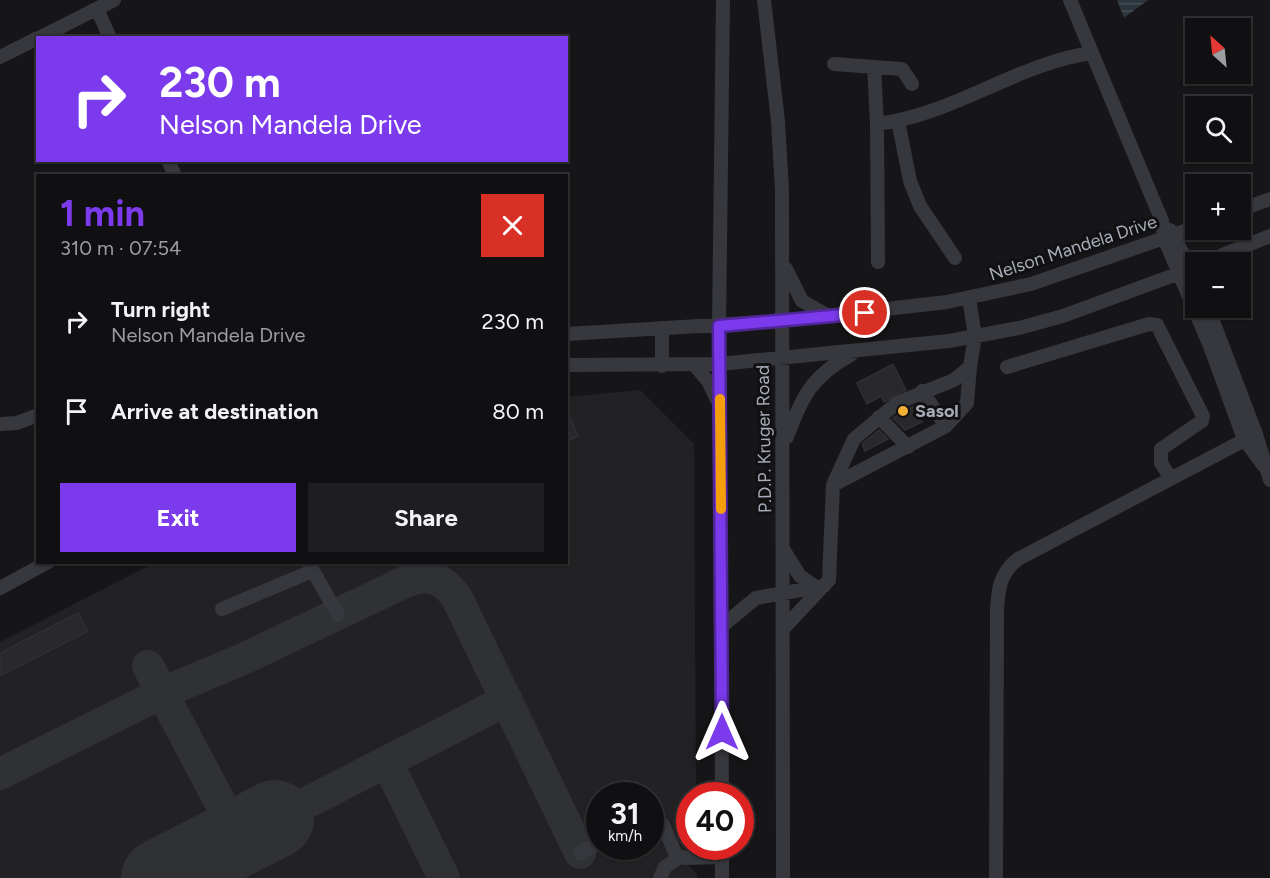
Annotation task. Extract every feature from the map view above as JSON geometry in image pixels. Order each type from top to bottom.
[{"type":"street","points":[[42,36],[114,0]]},
{"type":"street","points":[[722,782],[719,326],[723,0]]},
{"type":"street","name":"P.D.P. Kruger Road","points":[[764,0],[778,121],[783,262],[781,357],[783,878]]},
{"type":"street","points":[[1070,0],[1162,221],[1185,263]]},
{"type":"street","points":[[97,9],[109,36]]},
{"type":"street","points":[[0,57],[36,39]]},
{"type":"street","points":[[877,124],[898,122],[971,96],[1050,62],[1091,53]]},
{"type":"street","points":[[834,64],[902,69],[912,84]]},
{"type":"street","points":[[874,67],[877,124],[878,262]]},
{"type":"street","points":[[898,122],[910,181],[920,206],[955,258]]},
{"type":"street","points":[[1251,206],[1270,199]]},
{"type":"street","name":"Nelson Mandela Drive","points":[[568,334],[782,321],[969,298],[1031,284],[1185,231]]},
{"type":"street","points":[[1230,252],[1270,236]]},
{"type":"street","points":[[783,262],[802,301],[830,316]]},
{"type":"street","points":[[568,365],[720,364],[781,357],[853,353],[975,336],[1063,316],[1185,274]]},
{"type":"street","points":[[833,485],[946,426],[967,403],[975,336],[969,298]]},
{"type":"street","points":[[1202,318],[1210,346],[1270,480]]},
{"type":"street","points":[[1211,318],[1250,436]]},
{"type":"street","points":[[1007,367],[1149,324],[1157,325],[1203,416],[1202,421],[1161,449],[1161,463],[1170,477]]},
{"type":"street","points":[[662,328],[662,366]]},
{"type":"street","points":[[783,446],[800,403],[809,388],[830,367],[853,353]]},
{"type":"street","points":[[694,365],[708,381],[720,406]]},
{"type":"street","points":[[783,629],[829,580],[833,485],[854,439],[897,403],[954,380],[970,367]]},
{"type":"street","points":[[922,391],[946,426]]},
{"type":"street","points":[[0,424],[17,423],[36,416]]},
{"type":"street","points":[[879,417],[908,447]]},
{"type":"street","points":[[996,878],[998,611],[1001,578],[1008,567],[1018,559],[1250,436]]},
{"type":"street","points":[[783,549],[801,576],[821,587]]},
{"type":"street","points":[[0,588],[44,564]]},
{"type":"street","points":[[222,609],[310,567],[338,615]]},
{"type":"street","points":[[722,626],[756,598],[821,587]]},
{"type":"street","points":[[664,827],[676,855]]},
{"type":"street","points":[[580,853],[586,850]]},
{"type":"street","points":[[660,878],[665,867],[676,860]]},
{"type":"street","points":[[722,878],[723,860]]},
{"type":"shaded area","points":[[1117,0],[1148,0],[1124,18]]},
{"type":"shaded area","points":[[640,390],[694,444],[696,782],[676,782],[676,860],[686,860],[697,874],[697,878],[0,878],[0,642],[152,564],[568,564],[568,397]]},
{"type":"building","points":[[893,364],[906,390],[884,402],[881,396],[867,404],[857,383]]},
{"type":"building","points":[[914,406],[922,422],[905,430],[893,418]]},
{"type":"building","points":[[568,413],[578,436],[568,441]]},
{"type":"building","points":[[879,430],[888,439],[865,451],[862,444]]},
{"type":"building","points":[[78,613],[88,631],[0,676],[0,653]]},
{"type":"taxiway","points":[[0,774],[162,693],[243,659],[407,581],[430,578],[448,587],[458,600],[580,853]]},
{"type":"taxiway","points":[[148,666],[239,838]]},
{"type":"taxiway","points":[[275,819],[507,700]]},
{"type":"taxiway","points":[[387,762],[444,878]]},
{"type":"runway","points":[[160,878],[275,819]]},
{"type":"slow traffic","points":[[720,399],[721,509]]},
{"type":"place","name":"Sasol","points":[[903,411]]},
{"type":"route","points":[[722,732],[719,326],[865,313]]}]
